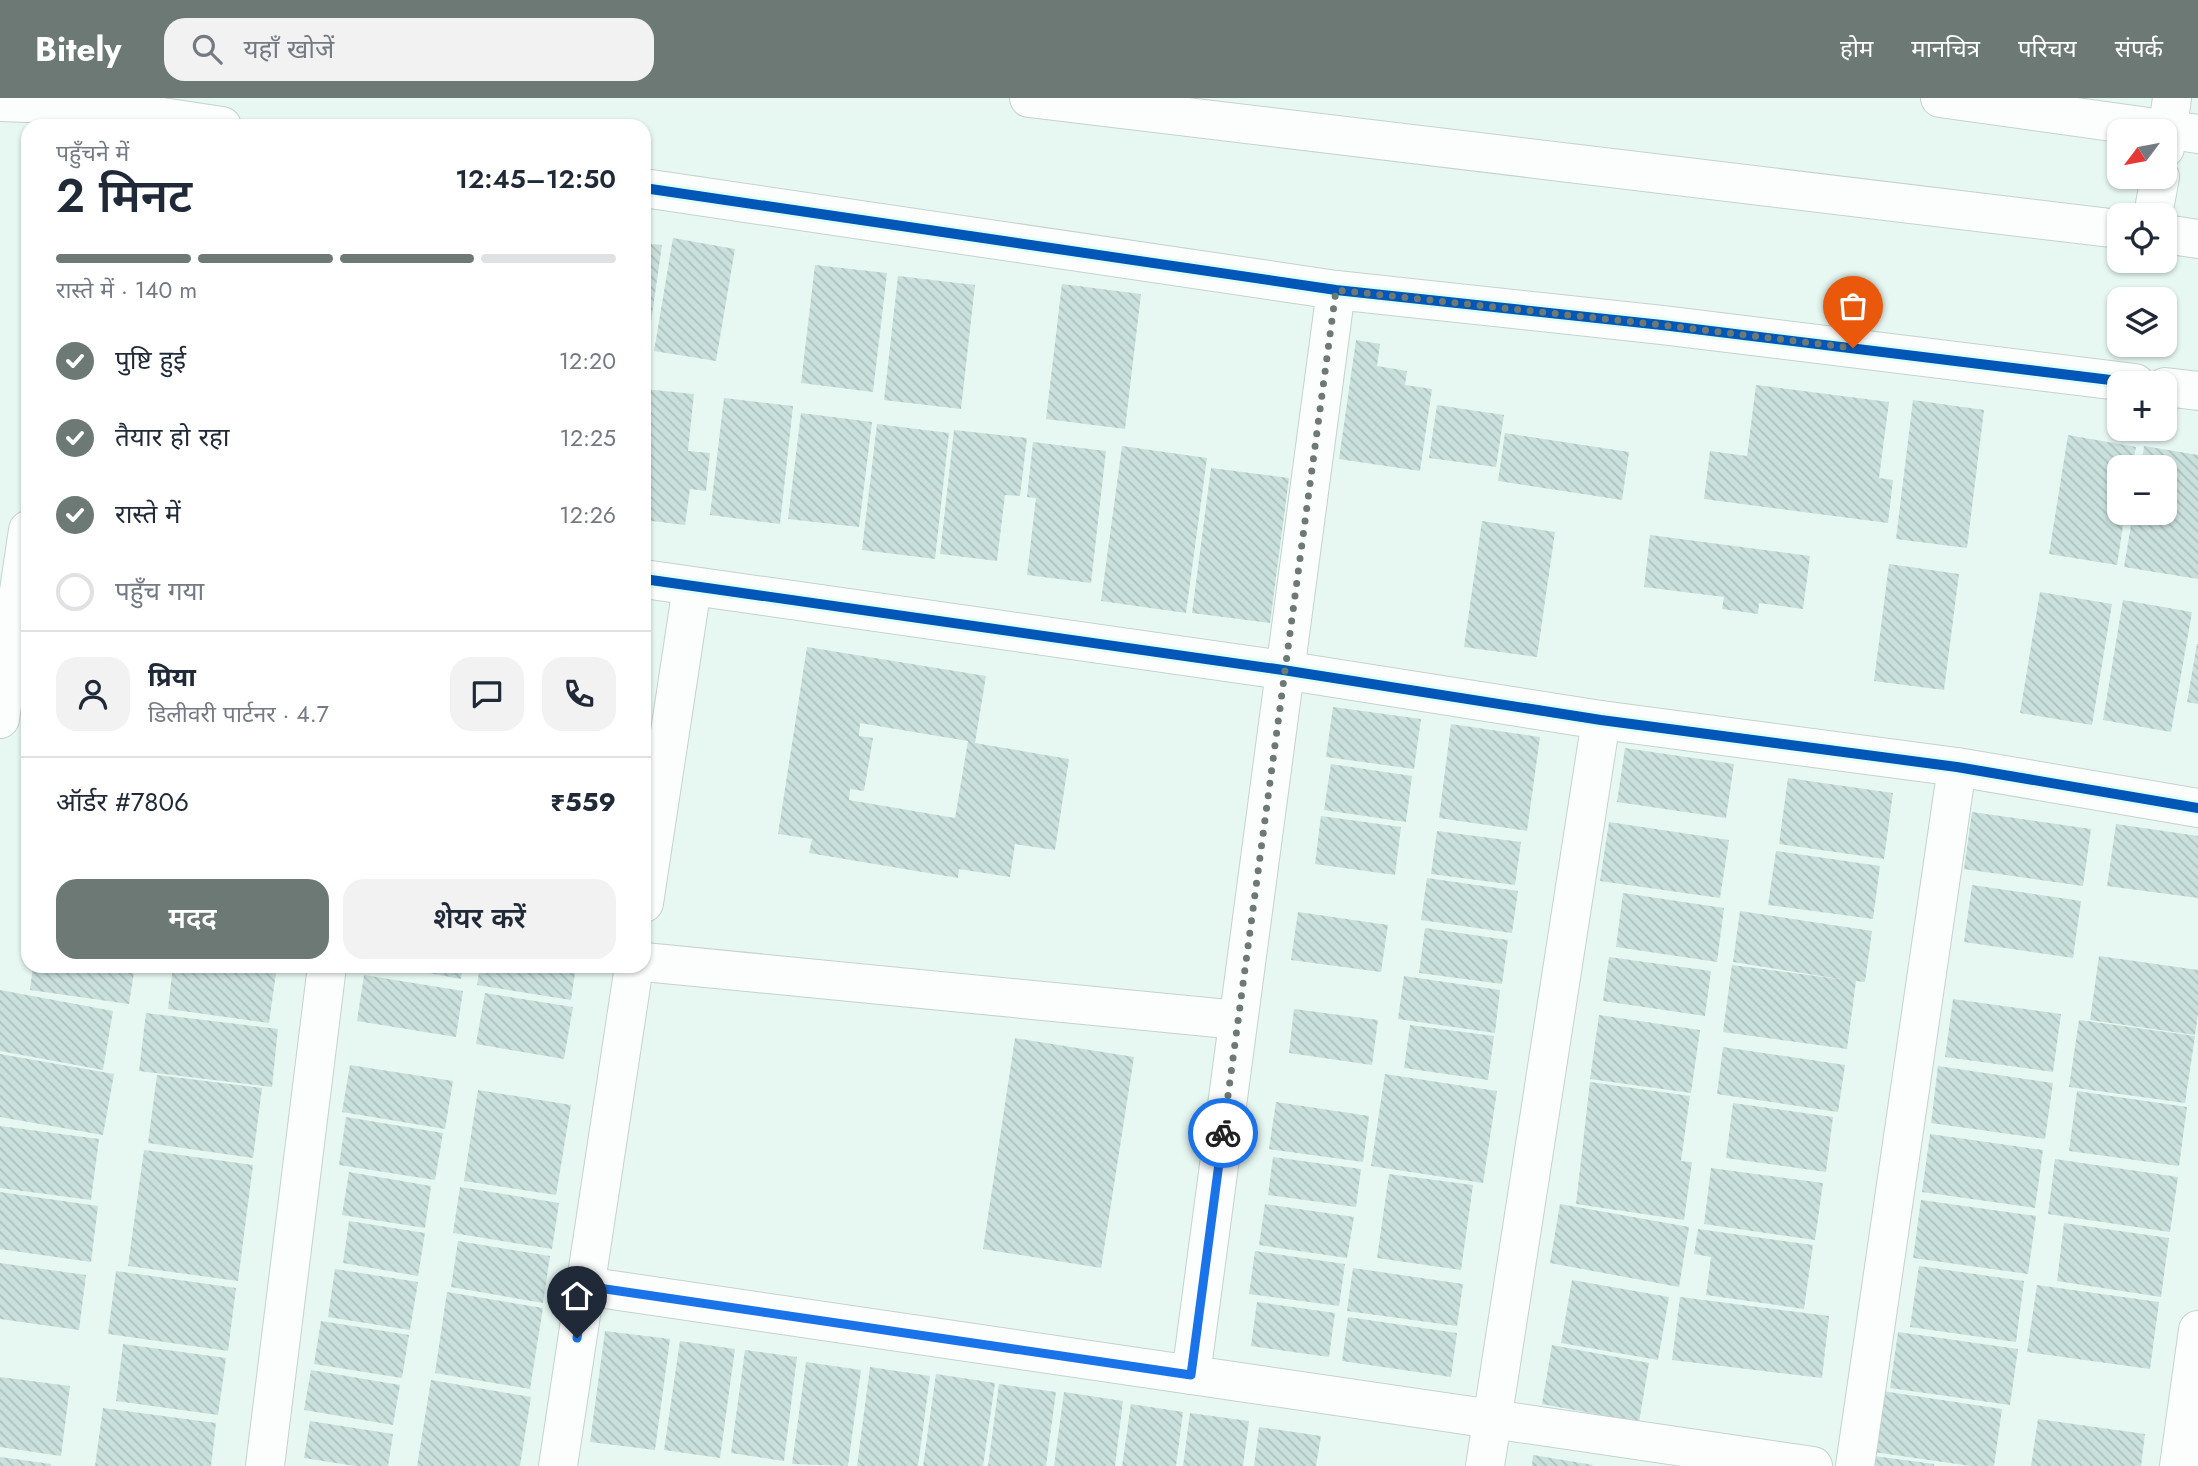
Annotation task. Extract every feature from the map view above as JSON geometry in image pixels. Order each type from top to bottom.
[{"type":"street","points":[[1029,98],[2107,228]]},
{"type":"street","points":[[1940,98],[2111,119]]},
{"type":"street","points":[[0,102],[161,119]]},
{"type":"street","points":[[651,189],[1336,290],[1676,327],[2107,380]]},
{"type":"street","points":[[2177,236],[2198,239]]},
{"type":"street","points":[[1191,1375],[1283,670],[1336,290]]},
{"type":"street","points":[[2177,388],[2198,391]]},
{"type":"street","points":[[0,719],[21,577]]},
{"type":"street","points":[[651,580],[1283,670],[1601,720],[1957,767],[2198,808]]},
{"type":"street","points":[[651,857],[692,587]]},
{"type":"street","points":[[1485,1466],[1601,720]]},
{"type":"street","points":[[1855,1466],[1957,767]]},
{"type":"street","points":[[651,963],[1238,1020]]},
{"type":"street","points":[[265,1466],[326,973]]},
{"type":"street","points":[[558,1466],[633,973]]},
{"type":"street","points":[[585,1286],[1813,1466]]},
{"type":"street","points":[[2179,1466],[2198,1330]]},
{"type":"building","points":[[673,238],[735,249],[716,361],[654,351]]},
{"type":"building","points":[[651,244],[662,245],[651,322]]},
{"type":"building","points":[[815,265],[887,273],[873,392],[801,383]]},
{"type":"building","points":[[898,276],[975,285],[961,409],[884,400]]},
{"type":"building","points":[[1062,284],[1141,294],[1125,429],[1046,419]]},
{"type":"building","points":[[1356,340],[1380,344],[1377,366],[1407,371],[1405,385],[1432,389],[1420,471],[1339,459]]},
{"type":"building","points":[[1756,385],[1889,402],[1879,478],[1893,480],[1888,523],[1704,499],[1710,451],[1747,456]]},
{"type":"building","points":[[651,390],[694,394],[688,451],[710,453],[706,491],[690,489],[685,525],[651,521]]},
{"type":"building","points":[[724,398],[793,406],[780,524],[710,515]]},
{"type":"building","points":[[1913,400],[1984,410],[1967,548],[1896,539]]},
{"type":"building","points":[[1437,405],[1504,415],[1496,467],[1429,458]]},
{"type":"building","points":[[801,413],[872,422],[859,527],[788,519]]},
{"type":"building","points":[[877,424],[949,433],[935,559],[862,550]]},
{"type":"building","points":[[954,430],[1027,438],[1020,496],[1005,495],[997,561],[940,554]]},
{"type":"building","points":[[1505,433],[1629,452],[1622,500],[1498,481]]},
{"type":"building","points":[[2068,435],[2136,447],[2134,455],[2107,455],[2107,525],[2123,525],[2117,565],[2049,554]]},
{"type":"building","points":[[1033,442],[1106,451],[1091,583],[1027,575],[1036,498],[1027,497]]},
{"type":"building","points":[[1122,446],[1207,458],[1186,613],[1101,601]]},
{"type":"building","points":[[2144,446],[2198,455],[2198,579],[2124,567],[2131,525],[2177,525],[2177,455],[2143,455]]},
{"type":"building","points":[[1211,468],[1289,478],[1270,623],[1192,613]]},
{"type":"building","points":[[1482,521],[1555,532],[1537,657],[1464,647]]},
{"type":"building","points":[[1650,535],[1810,556],[1803,609],[1759,603],[1758,614],[1722,609],[1724,597],[1644,587]]},
{"type":"building","points":[[1889,564],[1959,574],[1944,690],[1874,681]]},
{"type":"building","points":[[2040,592],[2112,604],[2092,725],[2020,713]]},
{"type":"building","points":[[2123,600],[2192,612],[2171,732],[2103,720]]},
{"type":"building","points":[[2198,644],[2198,704],[2187,702]]},
{"type":"building","points":[[807,647],[986,676],[975,743],[1069,759],[1055,850],[1015,844],[1010,877],[959,869],[958,878],[809,853],[812,839],[778,834]],"holes":[[[860,723],[968,741],[955,818],[849,800],[850,789],[864,791],[873,738],[859,736]]]},
{"type":"building","points":[[1333,707],[1421,719],[1414,769],[1326,757]]},
{"type":"building","points":[[1451,724],[1540,737],[1527,831],[1439,818]]},
{"type":"building","points":[[1625,748],[1734,764],[1726,818],[1617,802]]},
{"type":"building","points":[[1331,764],[1412,776],[1406,822],[1324,810]]},
{"type":"building","points":[[1788,778],[1893,793],[1884,859],[1779,844]]},
{"type":"building","points":[[1972,812],[2091,829],[2083,886],[1964,869]]},
{"type":"building","points":[[1321,816],[1401,827],[1395,875],[1315,864]]},
{"type":"building","points":[[1609,822],[1729,840],[1720,898],[1600,881]]},
{"type":"building","points":[[2116,824],[2198,836],[2198,898],[2107,886]]},
{"type":"building","points":[[1437,831],[1521,842],[1515,885],[1431,874]]},
{"type":"building","points":[[1776,851],[1880,866],[1873,919],[1768,905]]},
{"type":"building","points":[[1427,878],[1518,891],[1512,933],[1421,920]]},
{"type":"building","points":[[1972,885],[2081,901],[2073,958],[1964,942]]},
{"type":"building","points":[[1623,893],[1724,908],[1717,962],[1616,947]]},
{"type":"building","points":[[1740,911],[1872,931],[1865,982],[1856,981],[1847,1049],[1723,1032],[1732,965],[1846,980],[1733,962]]},
{"type":"building","points":[[1298,912],[1388,925],[1381,972],[1291,960]]},
{"type":"building","points":[[1425,928],[1508,940],[1502,984],[1419,973]]},
{"type":"building","points":[[2099,956],[2198,970],[2195,1035],[2090,1020]]},
{"type":"building","points":[[1609,957],[1711,971],[1705,1016],[1603,1001]]},
{"type":"building","points":[[32,973],[134,973],[129,1004],[30,990]]},
{"type":"building","points":[[172,973],[276,973],[269,1023],[168,1009]]},
{"type":"building","points":[[429,973],[462,973],[461,979]]},
{"type":"building","points":[[479,973],[575,973],[571,1000],[477,985]]},
{"type":"building","points":[[364,975],[463,991],[456,1037],[357,1021]]},
{"type":"building","points":[[1404,976],[1500,990],[1495,1033],[1398,1019]]},
{"type":"building","points":[[0,990],[113,1011],[103,1070],[0,1051]]},
{"type":"building","points":[[485,993],[573,1007],[564,1059],[476,1044]]},
{"type":"building","points":[[1953,999],[2061,1014],[2053,1072],[1945,1057]]},
{"type":"building","points":[[1294,1009],[1378,1020],[1372,1065],[1289,1053]]},
{"type":"building","points":[[146,1013],[278,1029],[272,1087],[139,1071]]},
{"type":"building","points":[[1599,1015],[1700,1030],[1691,1093],[1590,1079]]},
{"type":"building","points":[[2079,1020],[2195,1036],[2185,1103],[2069,1087]]},
{"type":"building","points":[[1410,1025],[1494,1036],[1488,1080],[1404,1068]]},
{"type":"building","points":[[1015,1038],[1134,1057],[1101,1268],[983,1249]]},
{"type":"building","points":[[1723,1047],[1845,1065],[1838,1112],[1717,1094]]},
{"type":"building","points":[[0,1054],[114,1074],[103,1135],[0,1117]]},
{"type":"building","points":[[350,1065],[453,1081],[445,1129],[342,1112]]},
{"type":"building","points":[[1938,1066],[2053,1083],[2045,1139],[1931,1123]]},
{"type":"building","points":[[1385,1074],[1497,1091],[1483,1183],[1371,1166]]},
{"type":"building","points":[[157,1075],[262,1088],[253,1158],[148,1143]]},
{"type":"building","points":[[1590,1082],[1690,1096],[1681,1161],[1692,1162],[1684,1220],[1576,1204]]},
{"type":"building","points":[[478,1090],[571,1105],[556,1195],[464,1181]]},
{"type":"building","points":[[2077,1091],[2187,1107],[2179,1166],[2069,1151]]},
{"type":"building","points":[[1276,1102],[1369,1116],[1363,1162],[1269,1149]]},
{"type":"building","points":[[1733,1103],[1833,1117],[1826,1172],[1726,1158]]},
{"type":"building","points":[[346,1117],[443,1133],[435,1180],[339,1165]]},
{"type":"building","points":[[0,1126],[99,1139],[91,1200],[0,1188]]},
{"type":"building","points":[[1930,1134],[2043,1150],[2035,1208],[1922,1192]]},
{"type":"building","points":[[144,1150],[253,1165],[238,1281],[128,1266]]},
{"type":"building","points":[[1273,1157],[1361,1169],[1356,1207],[1268,1195]]},
{"type":"building","points":[[2055,1159],[2178,1177],[2170,1232],[2048,1214]]},
{"type":"building","points":[[1711,1168],[1823,1183],[1815,1240],[1704,1224]]},
{"type":"building","points":[[349,1172],[431,1186],[425,1228],[342,1215]]},
{"type":"building","points":[[1389,1174],[1473,1185],[1461,1270],[1377,1258]]},
{"type":"building","points":[[460,1187],[559,1203],[552,1249],[453,1233]]},
{"type":"building","points":[[0,1192],[98,1206],[91,1262],[0,1249]]},
{"type":"building","points":[[1921,1200],[2036,1216],[2028,1274],[1913,1258]]},
{"type":"building","points":[[1265,1204],[1354,1217],[1347,1258],[1259,1245]]},
{"type":"building","points":[[1560,1204],[1689,1227],[1679,1287],[1550,1263]]},
{"type":"building","points":[[349,1221],[425,1233],[418,1276],[343,1263]]},
{"type":"building","points":[[2064,1223],[2169,1238],[2161,1297],[2057,1281]]},
{"type":"building","points":[[1698,1229],[1813,1245],[1804,1309],[1706,1295],[1711,1257],[1694,1254]]},
{"type":"building","points":[[458,1241],[550,1256],[543,1303],[451,1287]]},
{"type":"building","points":[[1255,1251],[1345,1264],[1339,1306],[1249,1294]]},
{"type":"building","points":[[0,1263],[86,1275],[79,1330],[0,1319]]},
{"type":"building","points":[[1919,1266],[2024,1281],[2016,1342],[1910,1327]]},
{"type":"building","points":[[1353,1268],[1463,1284],[1457,1326],[1347,1311]]},
{"type":"building","points":[[335,1269],[418,1282],[410,1330],[328,1317]]},
{"type":"building","points":[[116,1271],[236,1288],[228,1351],[108,1334]]},
{"type":"building","points":[[1572,1280],[1669,1297],[1658,1360],[1561,1343]]},
{"type":"building","points":[[2037,1285],[2159,1302],[2150,1369],[2027,1352]]},
{"type":"building","points":[[447,1292],[543,1308],[530,1389],[435,1373]]},
{"type":"building","points":[[1680,1297],[1829,1316],[1822,1378],[1672,1360]]},
{"type":"building","points":[[1257,1302],[1335,1313],[1329,1357],[1251,1346]]},
{"type":"building","points":[[1348,1317],[1457,1333],[1451,1377],[1342,1361]]},
{"type":"building","points":[[321,1321],[409,1335],[402,1378],[314,1364]]},
{"type":"building","points":[[605,1331],[670,1339],[655,1450],[590,1442]]},
{"type":"building","points":[[1898,1332],[2018,1349],[2010,1405],[1890,1388]]},
{"type":"building","points":[[680,1341],[735,1349],[720,1458],[664,1450]]},
{"type":"building","points":[[123,1344],[226,1358],[218,1415],[116,1401]]},
{"type":"building","points":[[1552,1345],[1649,1363],[1639,1422],[1542,1404]]},
{"type":"building","points":[[745,1350],[797,1357],[784,1461],[731,1453]]},
{"type":"building","points":[[806,1362],[861,1370],[848,1466],[792,1464]]},
{"type":"building","points":[[870,1367],[930,1376],[918,1466],[857,1466]]},
{"type":"building","points":[[311,1370],[400,1385],[393,1425],[304,1410]]},
{"type":"building","points":[[936,1374],[995,1383],[983,1466],[923,1466]]},
{"type":"building","points":[[0,1377],[70,1386],[61,1456],[0,1447]]},
{"type":"building","points":[[431,1380],[531,1397],[520,1466],[417,1466]]},
{"type":"building","points":[[999,1384],[1056,1392],[1046,1466],[988,1466]]},
{"type":"building","points":[[1882,1391],[2002,1409],[1994,1466],[1971,1466],[1873,1452]]},
{"type":"building","points":[[1064,1392],[1123,1401],[1115,1466],[1054,1466]]},
{"type":"building","points":[[1131,1404],[1183,1412],[1176,1466],[1122,1466]]},
{"type":"building","points":[[103,1408],[216,1423],[211,1466],[95,1466]]},
{"type":"building","points":[[1190,1413],[1249,1421],[1243,1466],[1183,1466]]},
{"type":"building","points":[[2038,1419],[2145,1434],[2141,1466],[2031,1466]]},
{"type":"building","points":[[310,1421],[393,1434],[388,1466],[355,1466],[304,1458]]},
{"type":"building","points":[[1259,1427],[1321,1436],[1316,1466],[1254,1466]]},
{"type":"building","points":[[1533,1455],[1593,1465],[1532,1466]]},
{"type":"building","points":[[1874,1456],[1934,1464],[1934,1466],[1872,1466]]},
{"type":"building","points":[[0,1457],[51,1464],[51,1466],[0,1466]]},
{"type":"cycle path","points":[[651,189],[1336,290],[1662,325],[2107,380]]},
{"type":"cycle path","points":[[651,580],[1283,670],[1601,720],[1957,767],[2198,808]]},
{"type":"way so far","points":[[1223,1133],[1336,290],[1853,348]]},
{"type":"route","points":[[577,1338],[585,1286],[1191,1375],[1223,1133]]}]
